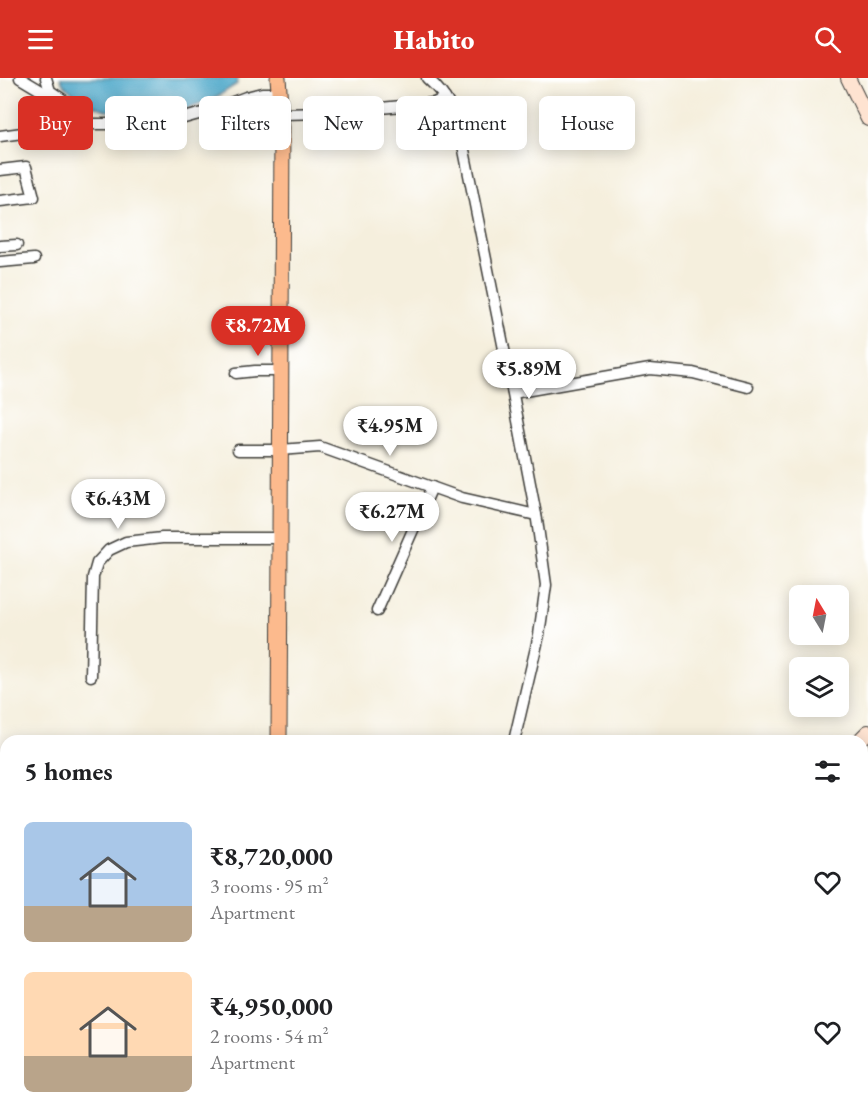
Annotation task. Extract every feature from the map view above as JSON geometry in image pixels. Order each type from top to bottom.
[{"type":"main road","points":[[848,78],[868,119]]},
{"type":"main road","points":[[279,735],[281,150]]},
{"type":"street","points":[[20,78],[45,93],[50,91]]},
{"type":"street","points":[[46,78],[50,91],[57,96]]},
{"type":"street","points":[[427,78],[443,96]]},
{"type":"street","points":[[93,124],[170,122],[262,93],[279,85]]},
{"type":"street","points":[[291,114],[396,107]]},
{"type":"street","points":[[0,136],[18,134]]},
{"type":"street","points":[[464,150],[513,393],[536,516],[546,585],[539,635],[515,735]]},
{"type":"street","points":[[0,170],[26,167],[34,197],[0,201]]},
{"type":"street","points":[[0,246],[17,245]]},
{"type":"street","points":[[0,262],[34,259]]},
{"type":"street","points":[[513,393],[650,369],[693,373],[748,387]]},
{"type":"street","points":[[236,373],[281,371]]},
{"type":"street","points":[[238,450],[320,447],[462,498],[536,516]]},
{"type":"street","points":[[377,611],[432,487]]},
{"type":"street","points":[[91,676],[93,577],[98,563],[108,550],[126,542],[162,538],[280,538]]},
{"type":"water","points":[[60,78],[237,78],[237,84],[218,96],[199,96],[199,105],[187,108],[187,96],[105,96],[105,110],[93,105],[93,96],[78,96]]}]
